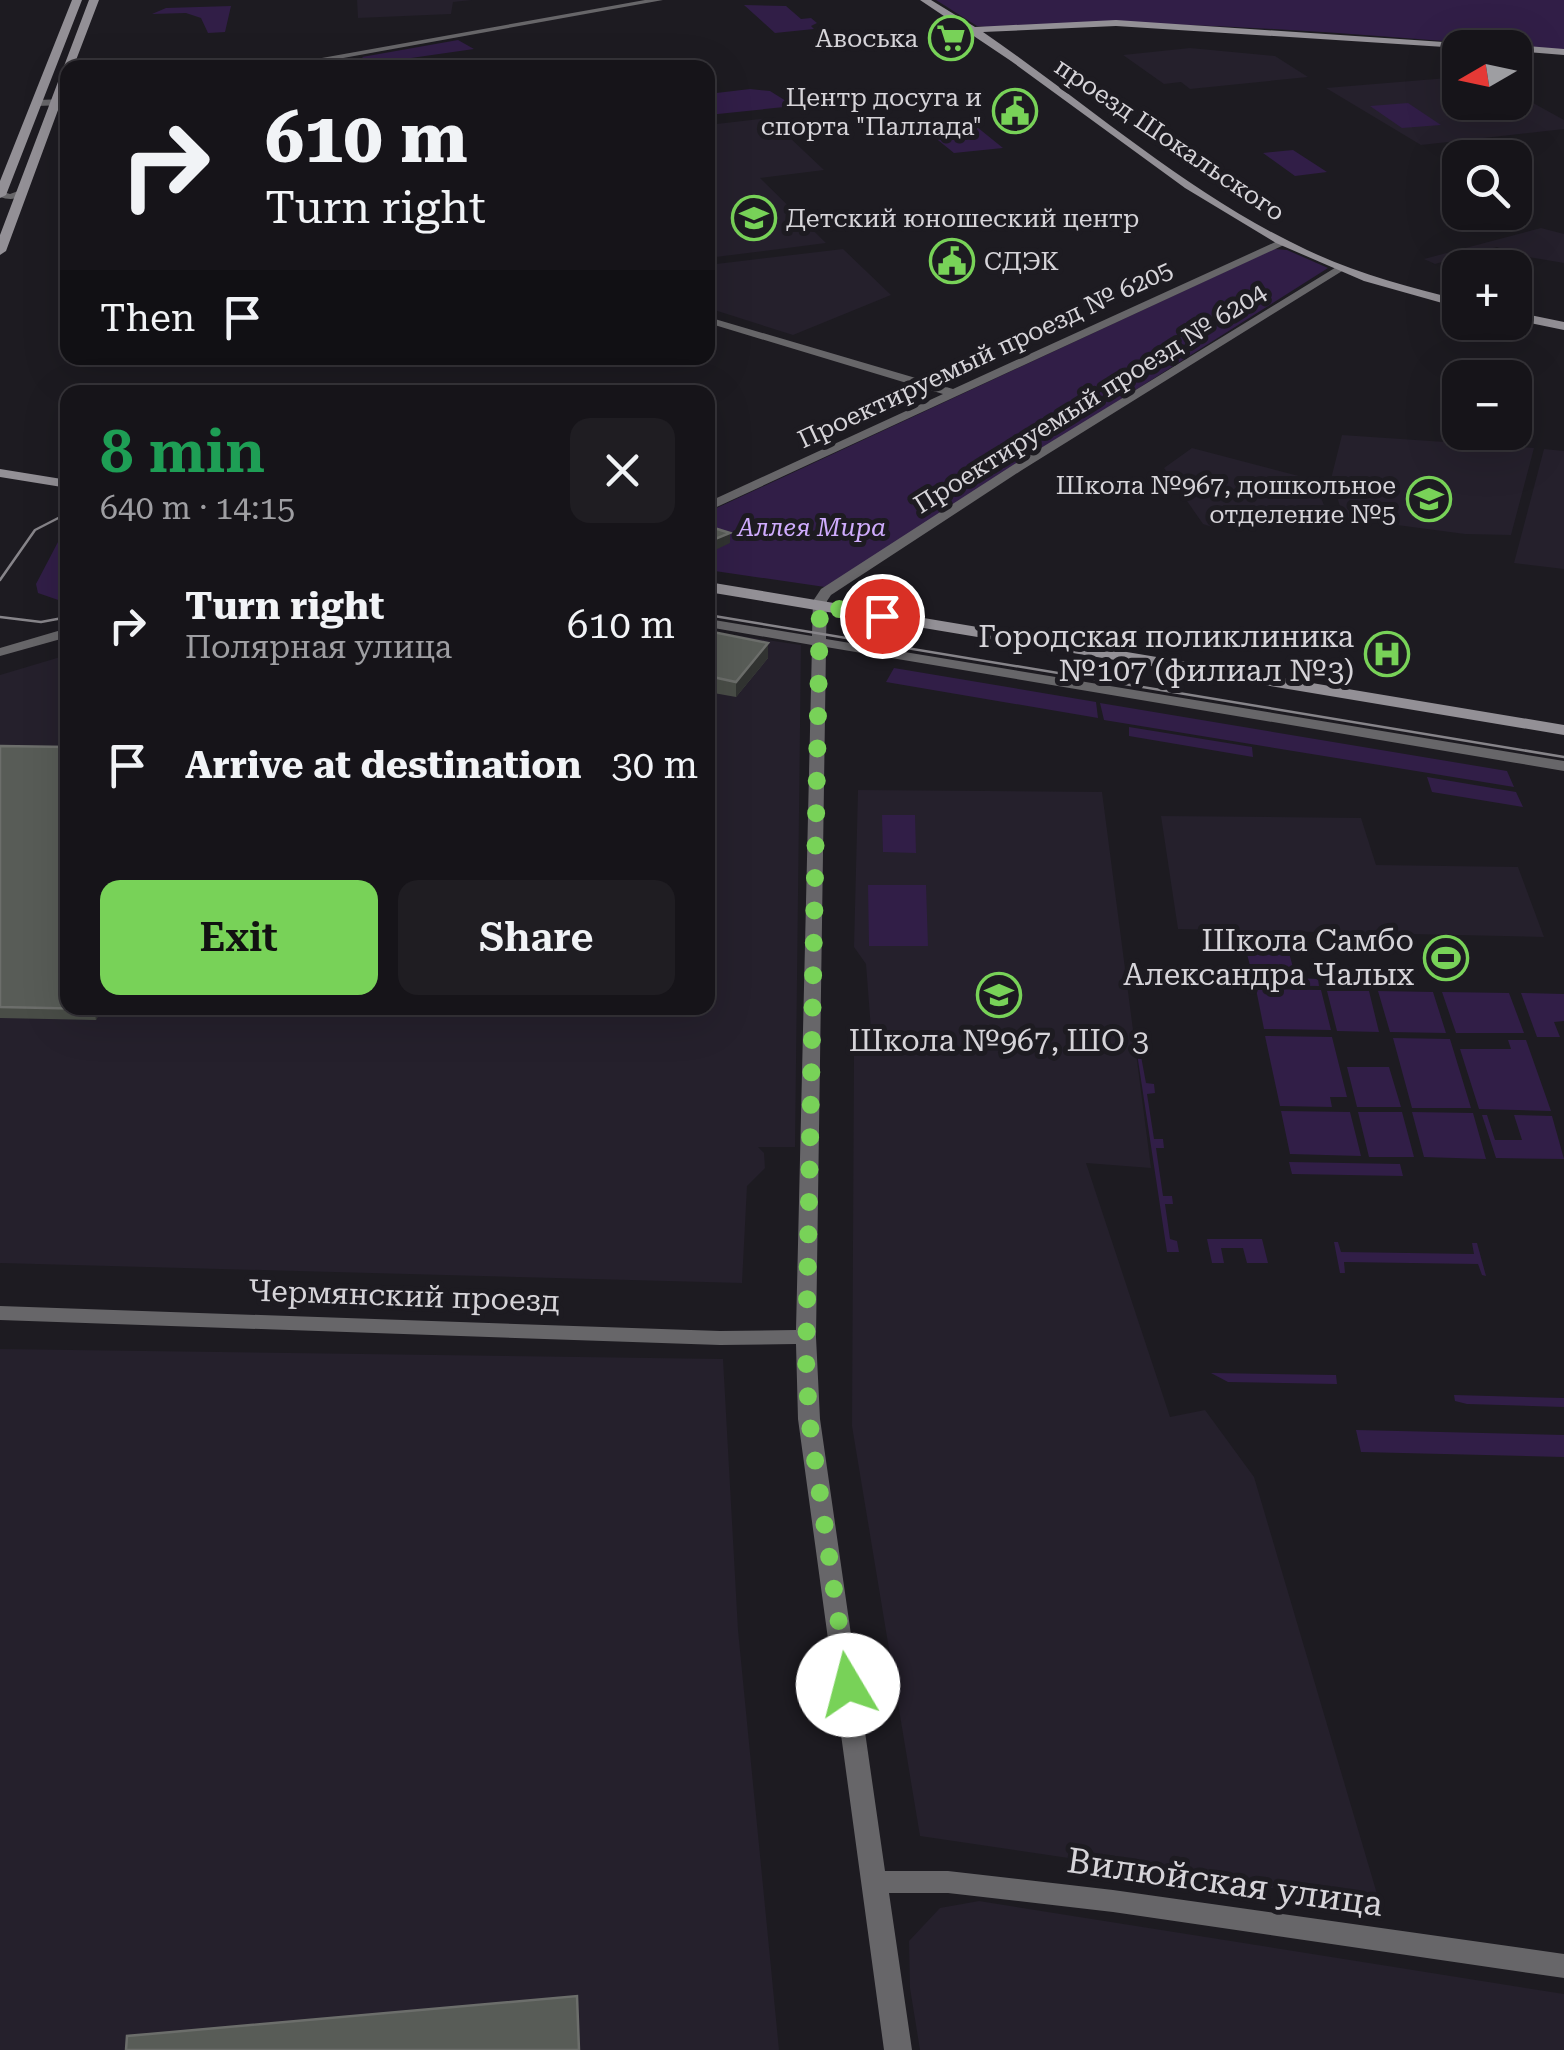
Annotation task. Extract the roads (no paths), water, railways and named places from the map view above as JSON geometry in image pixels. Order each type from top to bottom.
[{"type":"main road","points":[[0,195],[77,0]]},
{"type":"main road","points":[[71,60],[94,0]]},
{"type":"main road","name":"проезд Шокальского","points":[[925,0],[1282,242],[1342,268],[1442,299]]},
{"type":"main road","points":[[972,30],[1139,24],[1442,44]]},
{"type":"main road","points":[[1532,49],[1564,52]]},
{"type":"main road","points":[[0,251],[7,213],[21,193],[60,104]]},
{"type":"main road","points":[[1532,319],[1564,326]]},
{"type":"main road","points":[[0,473],[60,483]]},
{"type":"main road","points":[[0,484],[60,494]]},
{"type":"main road","points":[[715,589],[820,612],[1564,740]]},
{"type":"main road","points":[[715,601],[820,612],[1564,730]]},
{"type":"street","points":[[315,60],[660,0]]},
{"type":"street","points":[[337,56],[341,60]]},
{"type":"street","points":[[36,102],[60,102]]},
{"type":"street","points":[[0,195],[21,193]]},
{"type":"street","name":"Проектируемый проезд № 6205","points":[[715,504],[1282,242]]},
{"type":"street","name":"Проектируемый проезд № 6204","points":[[820,612],[826,592],[896,544],[1342,268]]},
{"type":"street","points":[[715,322],[956,394]]},
{"type":"street","points":[[820,612],[806,1337],[809,1419],[898,2050]]},
{"type":"street","points":[[715,624],[1564,766]]},
{"type":"street","points":[[0,652],[60,634]]},
{"type":"street","name":"Чермянский проезд","points":[[0,1314],[720,1338],[806,1337]]},
{"type":"street","name":"Вилюйская улица","points":[[875,1882],[948,1882],[1112,1901],[1564,1966]]},
{"type":"tram line","points":[[0,580],[35,530],[60,517]]},
{"type":"tram line","points":[[715,616],[1564,757]]},
{"type":"tram line","points":[[0,617],[41,622],[60,618]]},
{"type":"place","name":"Авоська","points":[[951,38]]},
{"type":"place","name":"Центр досуга и спорта \"Паллада\"","points":[[1015,111]]},
{"type":"place","name":"Детский юношеский центр","points":[[754,218]]},
{"type":"place","name":"СДЭК","points":[[952,261]]},
{"type":"place","name":"Школа №967, дошкольное отделение №5","points":[[1429,499]]},
{"type":"place","name":"Городская поликлиника №107 (филиал №3)","points":[[1387,654]]},
{"type":"place","name":"Школа Самбо Александра Чалых","points":[[1446,958]]},
{"type":"place","name":"Школа №967, ШО 3","points":[[999,995]]},
{"type":"park label","name":"Аллея Мира","points":[[812,527]]}]
